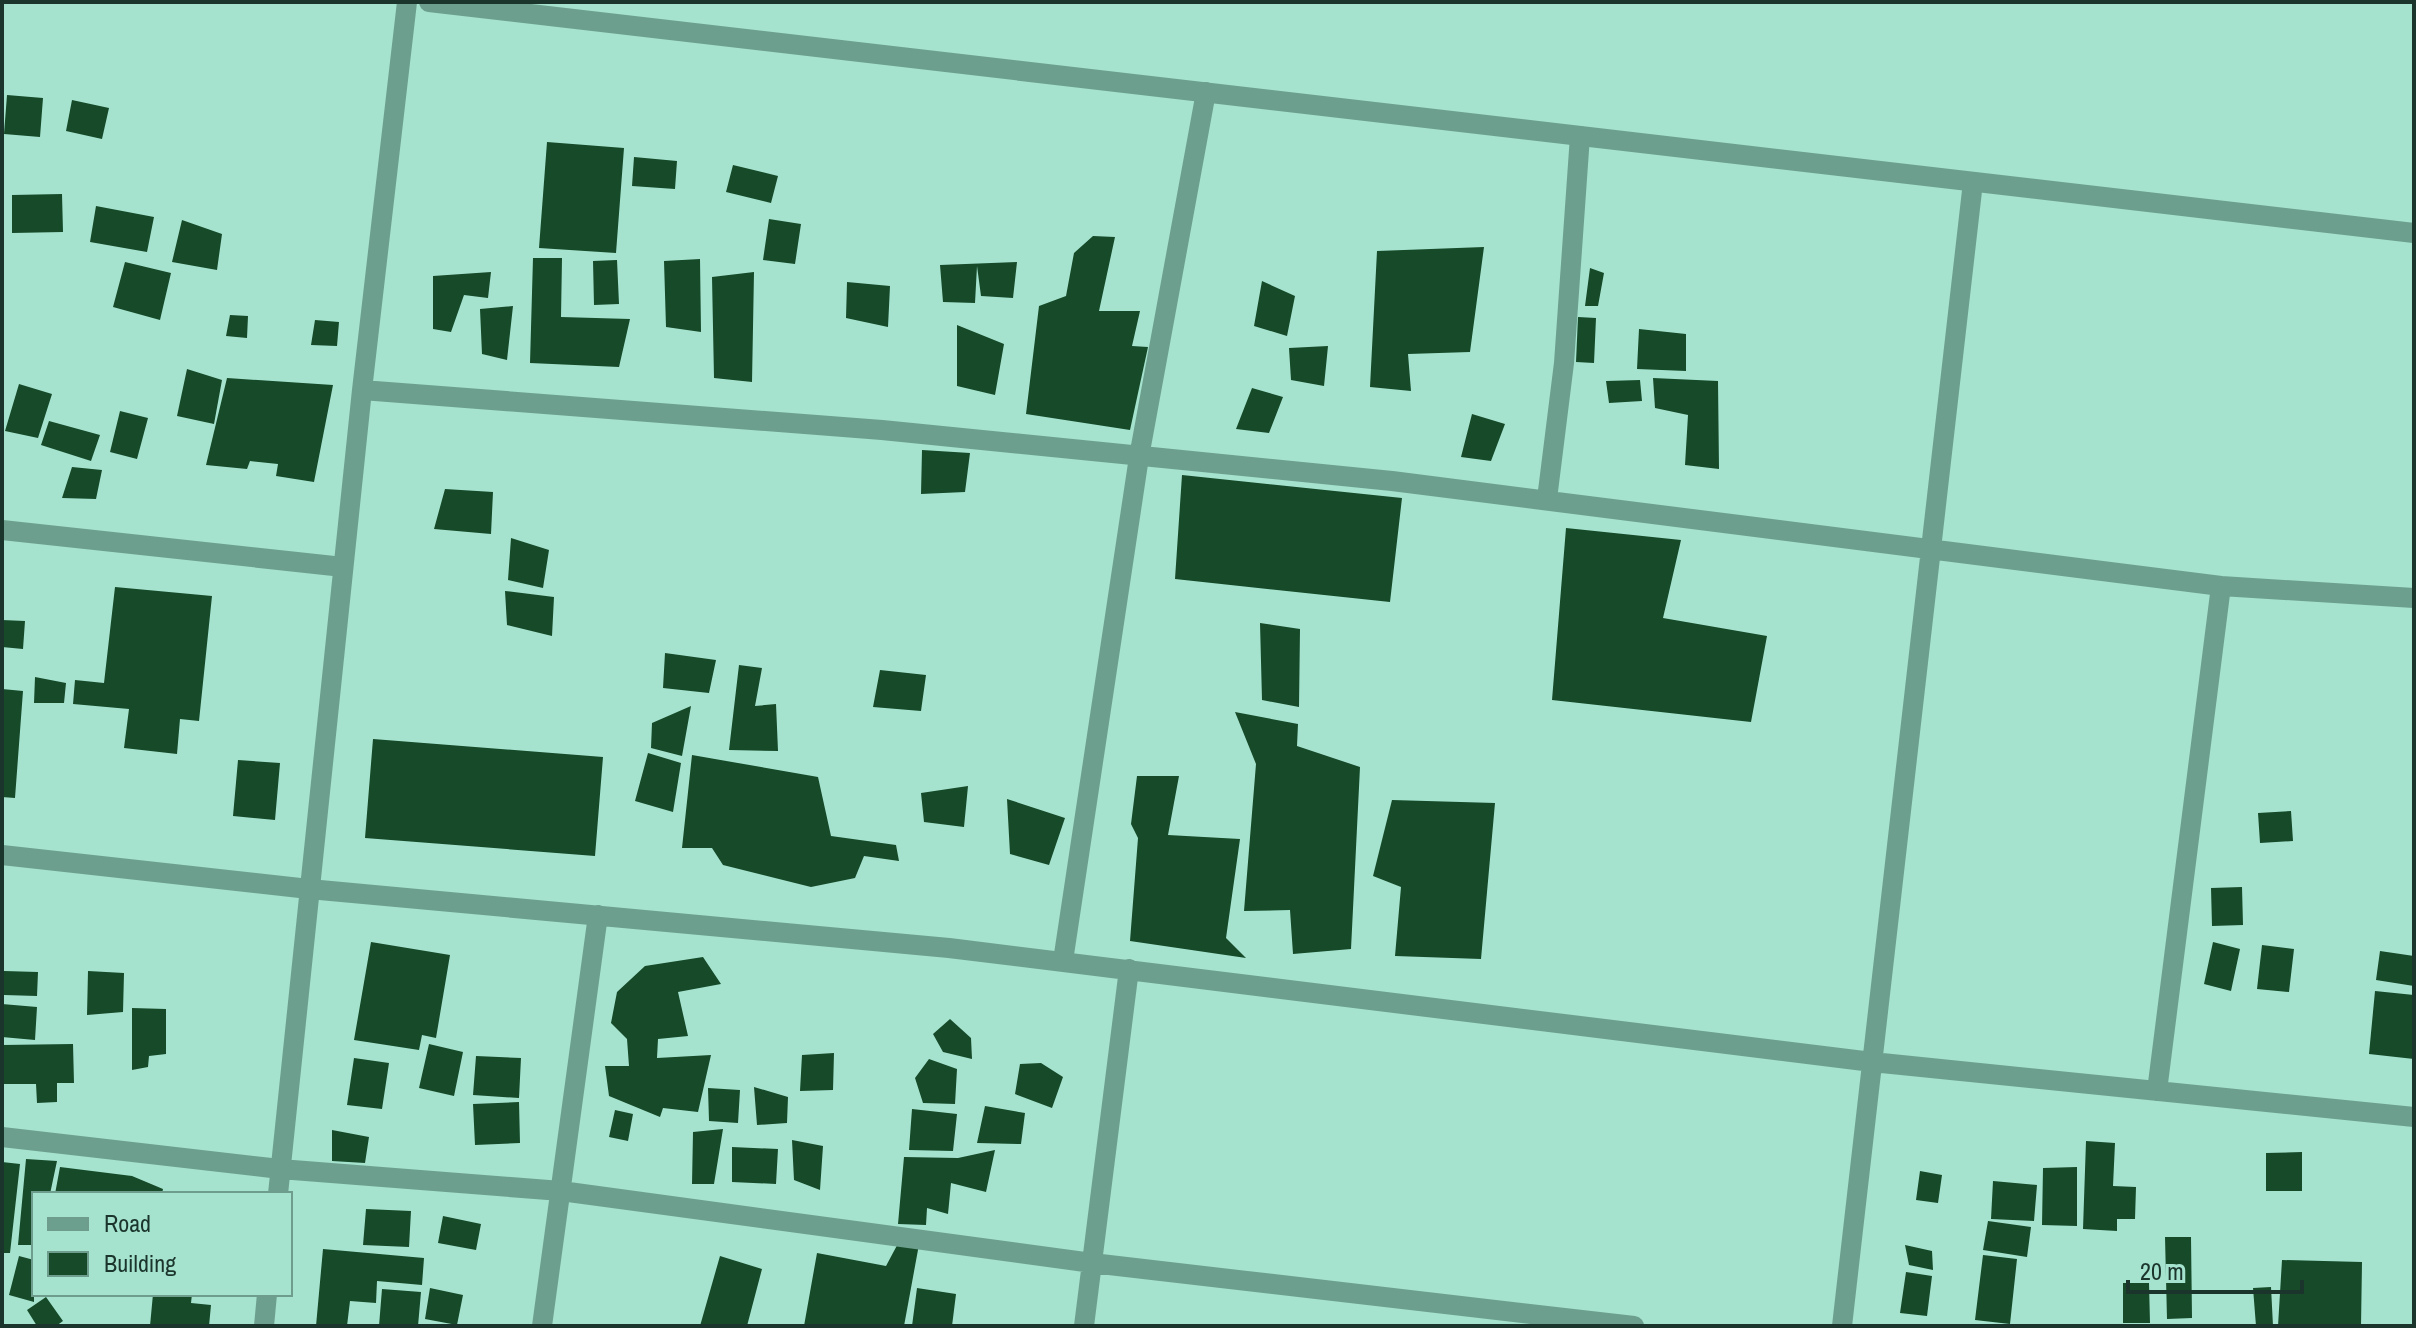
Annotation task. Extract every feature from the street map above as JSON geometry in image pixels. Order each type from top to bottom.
[{"type":"street","points":[[278,1192],[362,390],[407,2]]},
{"type":"street","points":[[429,2],[2414,233]]},
{"type":"street","points":[[1063,961],[1139,457],[1206,92]]},
{"type":"street","points":[[1547,499],[1564,363],[1580,136]]},
{"type":"street","points":[[1842,1326],[1973,182]]},
{"type":"street","points":[[362,390],[882,430],[1547,499],[1930,551],[2221,586],[2414,598]]},
{"type":"street","points":[[2,530],[343,567]]},
{"type":"street","points":[[2157,1091],[2221,586]]},
{"type":"street","points":[[2,855],[309,889],[1063,961],[1872,1062],[2414,1117]]},
{"type":"street","points":[[542,1326],[598,915]]},
{"type":"street","points":[[1084,1326],[1129,969]]},
{"type":"street","points":[[2,1137],[280,1169],[561,1191],[1092,1263],[1634,1326]]},
{"type":"street","points":[[264,1326],[267,1296]]},
{"type":"building","points":[[7,95],[43,98],[40,137],[4,134]]},
{"type":"building","points":[[72,100],[109,108],[102,139],[66,131]]},
{"type":"building","points":[[547,142],[624,148],[616,253],[539,248]]},
{"type":"building","points":[[634,157],[677,161],[675,189],[632,186]]},
{"type":"building","points":[[733,165],[778,176],[771,203],[726,192]]},
{"type":"building","points":[[62,194],[63,232],[12,233],[12,195]]},
{"type":"building","points":[[96,206],[154,217],[147,252],[90,242]]},
{"type":"building","points":[[769,219],[801,224],[795,264],[763,260]]},
{"type":"building","points":[[182,220],[222,234],[217,270],[172,262]]},
{"type":"building","points":[[1093,236],[1115,237],[1099,311],[1140,311],[1132,346],[1148,347],[1130,430],[1026,414],[1039,306],[1066,296],[1074,253]]},
{"type":"building","points":[[1484,247],[1470,352],[1408,354],[1411,391],[1370,387],[1377,251]]},
{"type":"building","points":[[533,258],[562,258],[561,317],[630,319],[619,367],[530,363]]},
{"type":"building","points":[[700,259],[701,332],[666,327],[664,261]]},
{"type":"building","points":[[617,260],[619,304],[594,305],[593,261]]},
{"type":"building","points":[[125,262],[171,273],[160,320],[113,307]]},
{"type":"building","points":[[1017,262],[1013,298],[981,296],[977,266],[975,303],[943,302],[940,265]]},
{"type":"building","points":[[1590,268],[1604,273],[1598,306],[1585,306]]},
{"type":"building","points":[[491,272],[488,298],[464,295],[451,332],[433,329],[433,276]]},
{"type":"building","points":[[754,272],[752,382],[714,378],[712,277]]},
{"type":"building","points":[[1262,281],[1295,296],[1287,336],[1254,326]]},
{"type":"building","points":[[847,282],[890,286],[888,327],[846,318]]},
{"type":"building","points":[[513,306],[507,360],[482,354],[480,309]]},
{"type":"building","points":[[230,315],[248,316],[247,338],[226,336]]},
{"type":"building","points":[[1578,317],[1596,318],[1594,363],[1576,362]]},
{"type":"building","points":[[315,320],[339,322],[337,346],[311,345]]},
{"type":"building","points":[[957,325],[1004,344],[995,395],[957,386]]},
{"type":"building","points":[[1639,329],[1686,334],[1686,371],[1637,369]]},
{"type":"building","points":[[1328,346],[1324,386],[1291,380],[1289,348]]},
{"type":"building","points":[[187,369],[222,380],[214,424],[177,416]]},
{"type":"building","points":[[227,378],[333,385],[314,482],[276,476],[278,464],[250,461],[247,469],[206,465]]},
{"type":"building","points":[[1653,378],[1718,381],[1719,469],[1685,465],[1688,415],[1655,408]]},
{"type":"building","points":[[1640,380],[1642,401],[1609,403],[1606,381]]},
{"type":"building","points":[[19,384],[52,394],[38,438],[5,431]]},
{"type":"building","points":[[1252,388],[1283,397],[1269,433],[1236,429]]},
{"type":"building","points":[[120,411],[148,418],[137,459],[110,452]]},
{"type":"building","points":[[1472,414],[1505,424],[1491,461],[1461,457]]},
{"type":"building","points":[[49,421],[100,435],[91,461],[41,445]]},
{"type":"building","points":[[922,450],[970,453],[965,492],[921,494]]},
{"type":"building","points":[[72,467],[102,470],[96,499],[62,498]]},
{"type":"building","points":[[1182,475],[1402,498],[1390,602],[1175,579]]},
{"type":"building","points":[[445,489],[493,492],[491,534],[434,529]]},
{"type":"building","points":[[1566,528],[1681,540],[1663,618],[1767,636],[1751,722],[1552,700]]},
{"type":"building","points":[[511,538],[549,550],[543,588],[508,580]]},
{"type":"building","points":[[115,587],[212,596],[199,721],[180,719],[177,754],[124,748],[129,709],[73,704],[75,680],[104,683]]},
{"type":"building","points":[[505,591],[554,597],[552,636],[507,625]]},
{"type":"building","points":[[2,620],[25,621],[23,649],[2,647]]},
{"type":"building","points":[[1260,623],[1300,629],[1299,707],[1262,700]]},
{"type":"building","points":[[665,653],[716,660],[709,693],[663,688]]},
{"type":"building","points":[[739,665],[762,668],[755,706],[776,704],[778,751],[729,750]]},
{"type":"building","points":[[880,670],[926,675],[921,711],[873,707]]},
{"type":"building","points":[[35,677],[66,683],[64,703],[34,703]]},
{"type":"building","points":[[2,689],[23,691],[15,798],[2,797]]},
{"type":"building","points":[[691,706],[682,756],[651,748],[652,723]]},
{"type":"building","points":[[1235,712],[1298,724],[1297,746],[1360,767],[1351,949],[1293,954],[1290,910],[1244,911],[1256,764]]},
{"type":"building","points":[[373,739],[603,757],[595,856],[365,838]]},
{"type":"building","points":[[648,753],[681,763],[673,812],[635,801]]},
{"type":"building","points":[[692,755],[818,777],[831,836],[896,845],[899,861],[864,856],[855,878],[811,887],[723,865],[712,848],[682,848]]},
{"type":"building","points":[[238,760],[280,763],[275,820],[233,816]]},
{"type":"building","points":[[1137,776],[1179,776],[1168,835],[1240,839],[1226,938],[1246,958],[1130,941],[1138,838],[1131,824]]},
{"type":"building","points":[[968,786],[964,827],[924,822],[921,793]]},
{"type":"building","points":[[1007,799],[1065,818],[1049,865],[1010,854]]},
{"type":"building","points":[[1392,800],[1495,803],[1481,959],[1395,956],[1401,887],[1373,876]]},
{"type":"building","points":[[2291,811],[2293,841],[2260,843],[2258,813]]},
{"type":"building","points":[[2242,887],[2243,925],[2212,926],[2211,888]]},
{"type":"building","points":[[371,942],[450,955],[436,1038],[422,1035],[419,1050],[354,1040]]},
{"type":"building","points":[[2213,942],[2240,949],[2231,991],[2204,984]]},
{"type":"building","points":[[2262,945],[2294,949],[2289,992],[2257,989]]},
{"type":"building","points":[[2380,951],[2414,956],[2414,986],[2376,980]]},
{"type":"building","points":[[703,957],[721,984],[678,992],[688,1036],[658,1039],[657,1058],[711,1055],[698,1112],[663,1108],[660,1117],[609,1096],[605,1066],[629,1066],[627,1039],[611,1023],[617,992],[645,966]]},
{"type":"building","points":[[4,971],[38,972],[37,996],[4,995]]},
{"type":"building","points":[[88,971],[124,973],[123,1012],[87,1015]]},
{"type":"building","points":[[2375,991],[2414,995],[2414,1059],[2369,1054]]},
{"type":"building","points":[[2,1004],[37,1007],[35,1040],[2,1037]]},
{"type":"building","points":[[132,1008],[166,1009],[166,1054],[149,1056],[148,1067],[132,1070]]},
{"type":"building","points":[[950,1019],[971,1038],[972,1059],[943,1052],[933,1034]]},
{"type":"building","points":[[73,1044],[74,1083],[57,1083],[57,1102],[37,1103],[36,1084],[2,1084],[2,1045]]},
{"type":"building","points":[[429,1044],[463,1052],[454,1096],[419,1088]]},
{"type":"building","points":[[834,1053],[833,1090],[800,1091],[802,1055]]},
{"type":"building","points":[[476,1056],[521,1058],[519,1098],[473,1095]]},
{"type":"building","points":[[354,1058],[389,1063],[382,1109],[347,1105]]},
{"type":"building","points":[[929,1059],[957,1069],[955,1104],[923,1103],[915,1078]]},
{"type":"building","points":[[1041,1063],[1063,1077],[1052,1108],[1015,1094],[1020,1064]]},
{"type":"building","points":[[754,1087],[788,1097],[787,1123],[757,1125]]},
{"type":"building","points":[[708,1088],[740,1090],[738,1123],[709,1121]]},
{"type":"building","points":[[519,1102],[520,1143],[475,1145],[473,1104]]},
{"type":"building","points":[[985,1106],[1025,1113],[1021,1144],[977,1143]]},
{"type":"building","points":[[912,1109],[957,1114],[953,1151],[909,1150]]},
{"type":"building","points":[[615,1110],[633,1114],[628,1141],[609,1137]]},
{"type":"building","points":[[723,1129],[714,1184],[692,1184],[693,1132]]},
{"type":"building","points":[[332,1130],[369,1137],[365,1163],[332,1161]]},
{"type":"building","points":[[792,1140],[823,1146],[820,1190],[794,1180]]},
{"type":"building","points":[[2086,1141],[2115,1143],[2113,1186],[2136,1187],[2135,1219],[2117,1219],[2117,1231],[2083,1229]]},
{"type":"building","points":[[732,1147],[778,1149],[776,1184],[732,1182]]},
{"type":"building","points":[[995,1150],[986,1192],[951,1183],[948,1214],[927,1208],[926,1225],[898,1224],[904,1157],[958,1158]]},
{"type":"building","points":[[2302,1152],[2302,1191],[2266,1191],[2266,1153]]},
{"type":"building","points":[[26,1159],[57,1161],[50,1192],[32,1192],[32,1245],[18,1245]]},
{"type":"building","points":[[2,1162],[20,1164],[10,1253],[2,1253]]},
{"type":"building","points":[[60,1167],[132,1176],[163,1189],[162,1192],[55,1192]]},
{"type":"building","points":[[2077,1167],[2077,1226],[2042,1225],[2043,1168]]},
{"type":"building","points":[[1920,1171],[1942,1175],[1938,1203],[1916,1200]]},
{"type":"building","points":[[1993,1181],[2037,1185],[2034,1221],[1991,1219]]},
{"type":"building","points":[[366,1209],[411,1211],[409,1247],[363,1245]]},
{"type":"building","points":[[443,1216],[481,1224],[476,1250],[438,1243]]},
{"type":"building","points":[[1988,1221],[2031,1227],[2027,1257],[1983,1250]]},
{"type":"building","points":[[902,1236],[920,1239],[904,1326],[804,1326],[817,1253],[886,1266]]},
{"type":"building","points":[[2165,1237],[2191,1237],[2192,1318],[2167,1319]]},
{"type":"building","points":[[1905,1245],[1932,1251],[1933,1270],[1909,1265]]},
{"type":"building","points":[[323,1249],[424,1258],[422,1285],[377,1281],[376,1303],[350,1301],[347,1326],[316,1326]]},
{"type":"building","points":[[1983,1255],[2017,1259],[2010,1324],[1975,1320]]},
{"type":"building","points":[[19,1256],[32,1259],[34,1302],[9,1295]]},
{"type":"building","points":[[720,1256],[762,1269],[747,1326],[700,1326]]},
{"type":"building","points":[[2282,1260],[2362,1262],[2361,1326],[2278,1326]]},
{"type":"building","points":[[1906,1272],[1932,1276],[1927,1316],[1900,1313]]},
{"type":"building","points":[[2123,1283],[2149,1283],[2150,1323],[2123,1323]]},
{"type":"building","points":[[2271,1287],[2273,1326],[2256,1326],[2253,1288]]},
{"type":"building","points":[[430,1288],[463,1295],[457,1325],[425,1319]]},
{"type":"building","points":[[917,1288],[956,1294],[952,1326],[912,1326]]},
{"type":"building","points":[[382,1289],[421,1292],[418,1326],[379,1326]]},
{"type":"building","points":[[153,1296],[192,1296],[191,1303],[211,1305],[209,1326],[150,1326]]},
{"type":"building","points":[[46,1297],[63,1321],[56,1326],[37,1326],[27,1310]]}]
